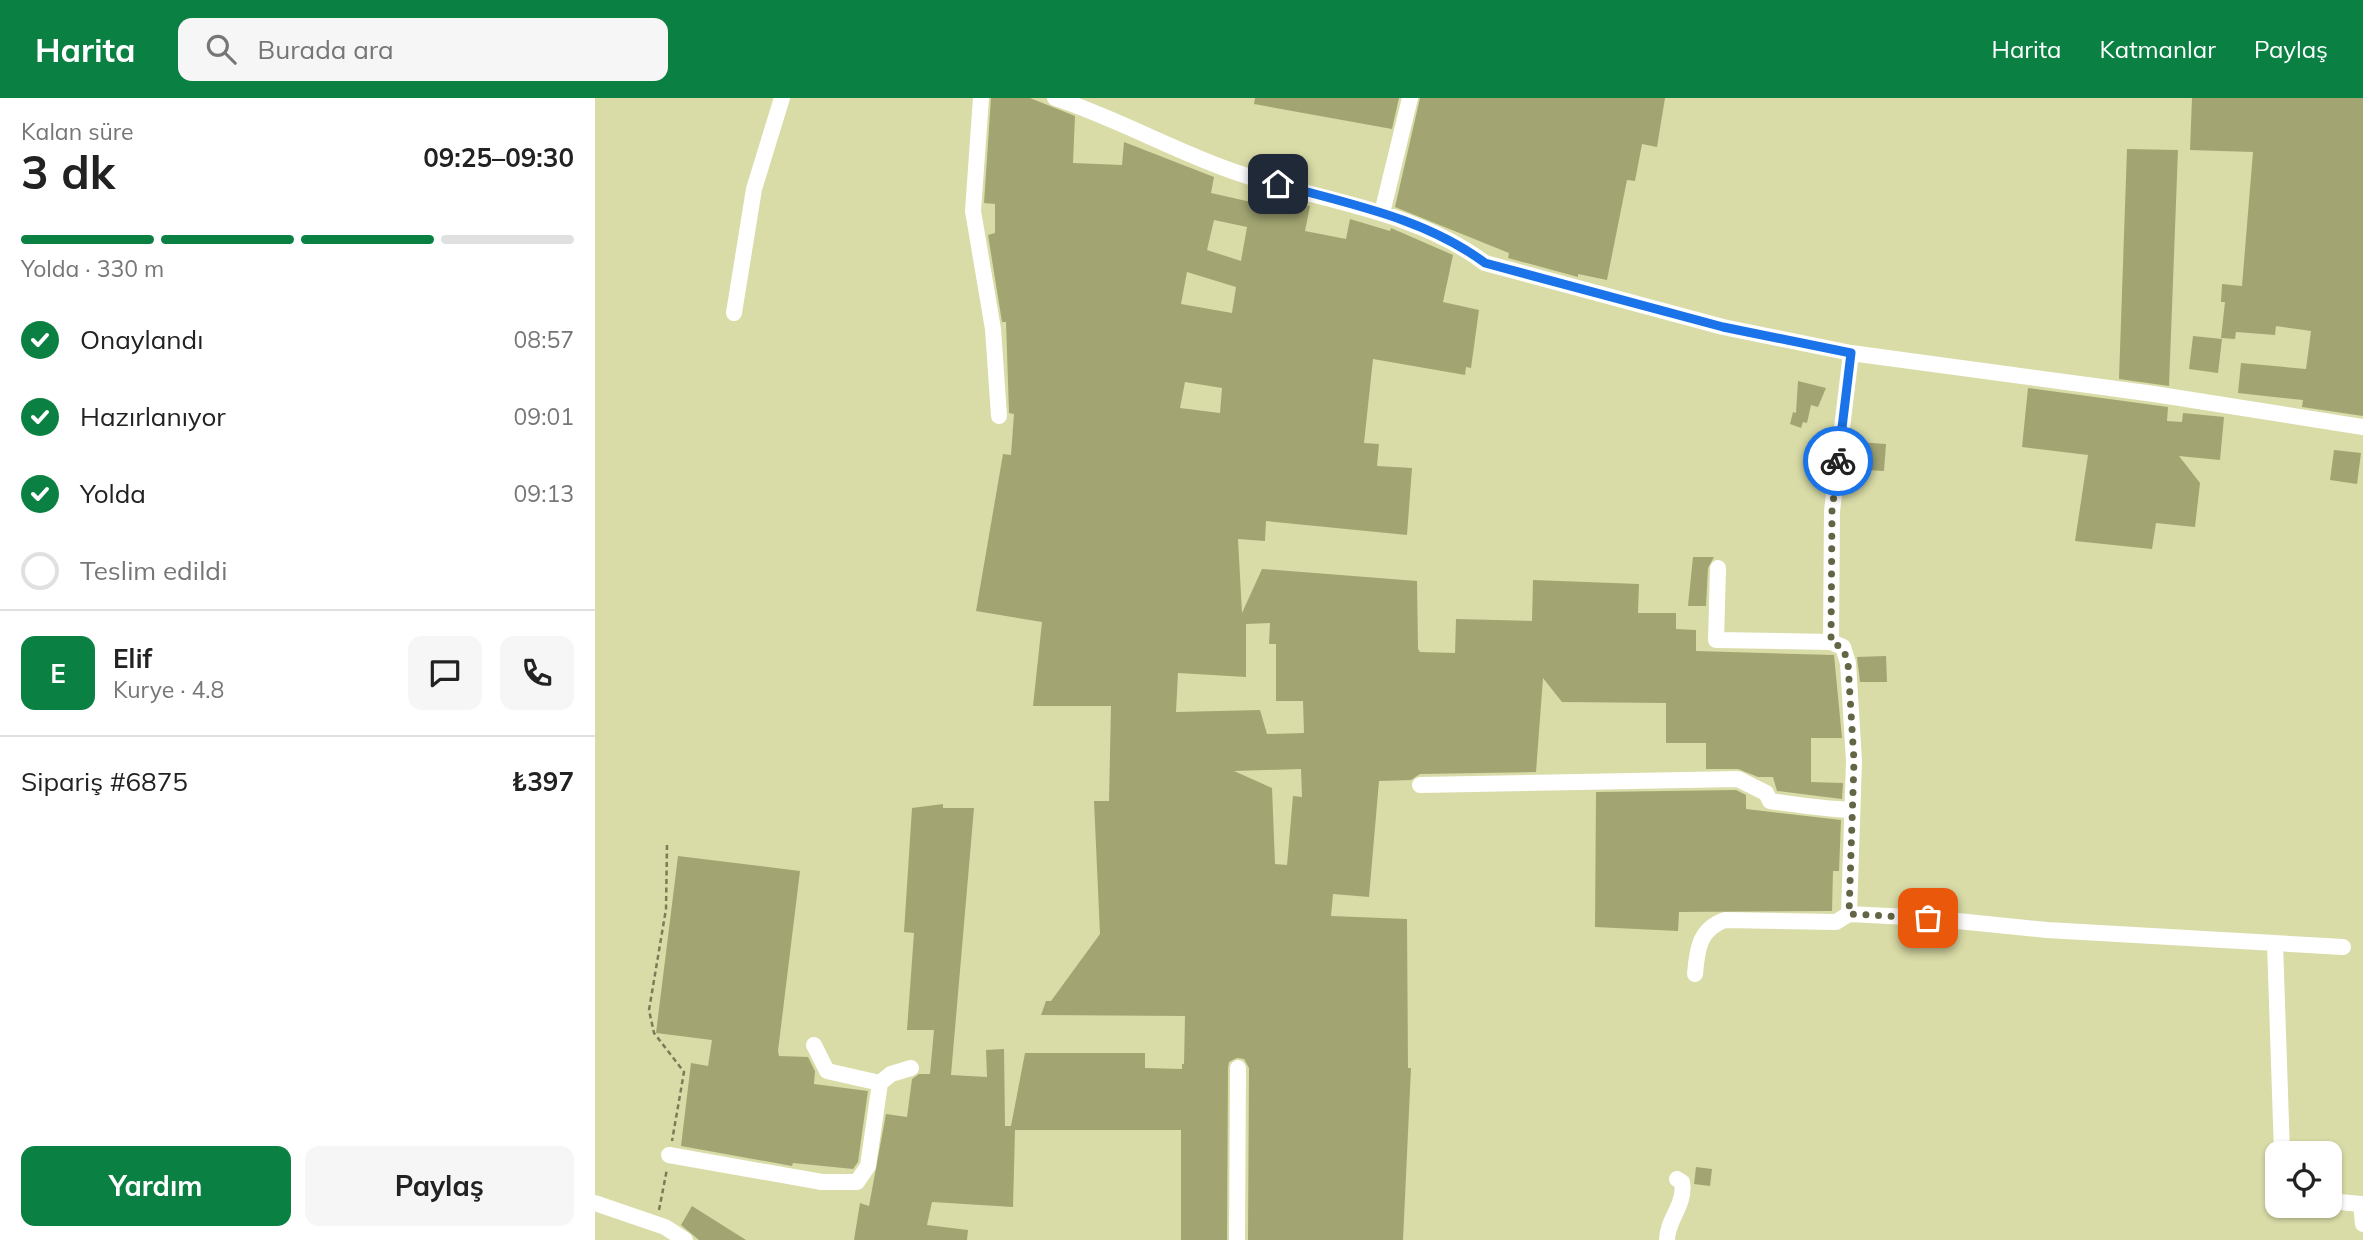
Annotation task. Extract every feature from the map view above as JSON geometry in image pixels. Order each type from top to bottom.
[{"type":"street","points":[[734,313],[754,189],[782,98]]},
{"type":"street","points":[[981,98],[973,211],[993,329],[999,416]]},
{"type":"street","points":[[1055,98],[1226,169],[1382,213],[1456,241],[1485,263],[1723,327],[1851,353],[2154,394],[2363,428]]},
{"type":"street","points":[[1382,213],[1410,98]]},
{"type":"street","points":[[1831,642],[1832,511],[1851,353]]},
{"type":"street","points":[[1718,568],[1716,640],[1831,642],[1843,648],[1848,663],[1854,761],[1849,914]]},
{"type":"street","points":[[1420,785],[1738,779],[1766,793],[1770,801],[1791,802],[1807,808],[1852,810]]},
{"type":"street","points":[[1695,974],[1698,948],[1713,924],[1724,920],[1836,922],[1849,914],[2343,947]]},
{"type":"street","points":[[2275,943],[2282,1141]]},
{"type":"street","points":[[814,1045],[827,1071],[880,1083]]},
{"type":"street","points":[[669,1154],[822,1182],[857,1182],[868,1166],[880,1083],[891,1074],[911,1068]]},
{"type":"street","points":[[1237,1240],[1238,1068]]},
{"type":"street","points":[[1667,1240],[1667,1231],[1680,1209],[1684,1192],[1682,1182],[1677,1180]]},
{"type":"street","points":[[2342,1202],[2361,1204],[2363,1224]]},
{"type":"street","points":[[595,1203],[657,1224],[685,1240]]},
{"type":"path","points":[[657,1224],[684,1072],[654,1033],[649,1010],[666,908],[667,845]]},
{"type":"building","points":[[991,98],[1030,98],[1075,116],[1073,163],[1122,165],[1124,142],[1214,177],[1211,193],[1251,202],[1253,192],[1310,206],[1305,231],[1346,239],[1350,219],[1390,231],[1391,228],[1453,255],[1443,302],[1479,310],[1471,368],[1466,367],[1465,375],[1373,359],[1364,443],[1379,444],[1377,466],[1412,468],[1407,535],[1266,521],[1265,541],[1238,539],[1242,613],[1262,569],[1417,581],[1418,649],[1420,652],[1455,653],[1456,619],[1532,621],[1533,580],[1639,584],[1638,613],[1676,613],[1676,629],[1696,630],[1696,651],[1834,655],[1842,738],[1811,738],[1811,782],[1843,783],[1842,799],[1777,791],[1773,777],[1758,777],[1738,769],[1706,769],[1706,743],[1666,743],[1666,703],[1562,702],[1543,678],[1536,772],[1420,774],[1411,780],[1379,781],[1369,897],[1333,894],[1331,916],[1407,919],[1408,1068],[1411,1068],[1403,1240],[1248,1240],[1249,1068],[1244,1059],[1237,1058],[1229,1062],[1228,1068],[1227,1240],[1181,1240],[1181,1130],[1015,1130],[1013,1207],[932,1202],[927,1225],[968,1230],[967,1240],[854,1240],[860,1203],[869,1206],[886,1114],[907,1117],[912,1079],[919,1074],[930,1074],[934,1030],[907,1030],[914,933],[904,932],[912,808],[943,804],[943,808],[974,808],[951,1075],[987,1077],[986,1050],[1004,1049],[1005,1126],[1011,1126],[1025,1053],[1145,1053],[1145,1068],[1182,1069],[1184,1064],[1185,1016],[1041,1015],[1046,1001],[1051,1001],[1100,934],[1094,801],[1109,801],[1111,706],[1033,706],[1042,622],[976,611],[1003,454],[1011,455],[1014,414],[1009,413],[1006,322],[1002,322],[988,235],[995,233],[995,204],[984,203]],"holes":[[[1214,220],[1247,227],[1241,261],[1207,250]],[[1187,272],[1236,287],[1232,313],[1181,304]],[[1185,382],[1222,388],[1220,413],[1180,408]],[[1270,623],[1269,644],[1276,644],[1276,701],[1303,701],[1304,733],[1267,734],[1260,710],[1176,712],[1178,673],[1246,677],[1246,624]],[[1301,769],[1302,797],[1293,796],[1287,865],[1275,864],[1272,788],[1234,771]]]},
{"type":"building","points":[[1255,98],[1399,98],[1392,129],[1254,104]]},
{"type":"building","points":[[1420,98],[1665,98],[1657,147],[1642,144],[1635,181],[1627,180],[1607,280],[1578,274],[1578,277],[1508,258],[1509,253],[1395,207]]},
{"type":"building","points":[[2192,98],[2363,98],[2363,416],[2302,407],[2303,400],[2238,393],[2241,363],[2306,369],[2311,331],[2276,326],[2275,335],[2236,332],[2235,339],[2221,338],[2225,302],[2221,302],[2222,284],[2242,286],[2253,152],[2190,150]]},
{"type":"building","points":[[2127,149],[2178,150],[2169,386],[2119,379]]},
{"type":"building","points":[[2193,336],[2222,339],[2218,373],[2189,369]]},
{"type":"building","points":[[1798,381],[1826,388],[1818,407],[1811,405],[1807,423],[1803,422],[1801,428],[1790,424],[1793,412],[1796,413]]},
{"type":"building","points":[[2028,388],[2168,407],[2167,421],[2182,422],[2183,413],[2224,417],[2220,460],[2179,456],[2200,483],[2195,527],[2156,523],[2152,549],[2075,541],[2088,455],[2022,447]]},
{"type":"building","points":[[1856,442],[1886,444],[1884,471],[1850,469]]},
{"type":"building","points":[[2334,450],[2361,453],[2357,484],[2330,480]]},
{"type":"building","points":[[1693,557],[1714,557],[1708,568],[1706,606],[1688,606]]},
{"type":"building","points":[[1886,656],[1887,682],[1860,682],[1857,657]]},
{"type":"building","points":[[1736,790],[1746,795],[1746,809],[1841,820],[1839,871],[1833,871],[1832,911],[1679,912],[1678,931],[1595,927],[1596,792]]},
{"type":"building","points":[[678,856],[800,871],[778,1051],[779,1056],[808,1057],[815,1071],[814,1084],[868,1091],[858,1162],[853,1169],[793,1163],[792,1166],[681,1146],[691,1063],[708,1066],[712,1040],[656,1033]]},
{"type":"building","points":[[1696,1167],[1712,1169],[1710,1186],[1694,1184]]},
{"type":"building","points":[[692,1206],[746,1240],[699,1240],[681,1225]]},
{"type":"way so far","points":[[1838,461],[1832,511],[1831,642],[1843,648],[1848,663],[1854,761],[1849,914],[1928,918]]},
{"type":"route","points":[[1278,184],[1382,213],[1456,241],[1485,263],[1723,327],[1851,353],[1838,461]]}]
